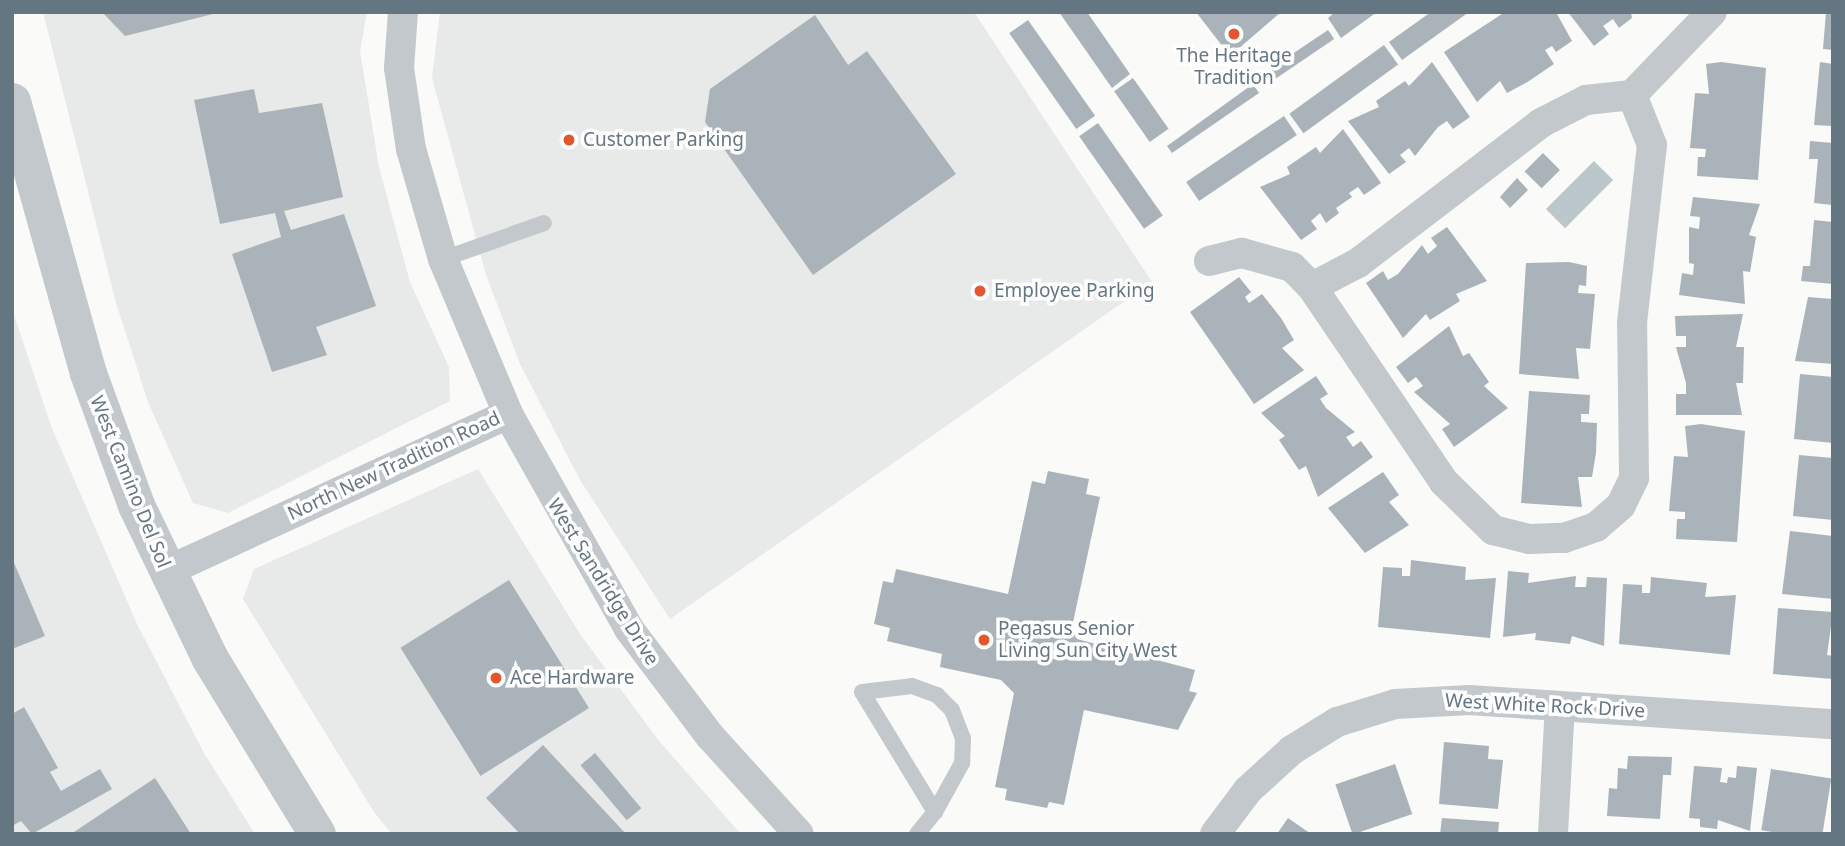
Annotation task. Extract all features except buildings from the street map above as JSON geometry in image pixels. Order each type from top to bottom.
[{"type":"street","name":"North New Tradition Road","points":[[165,572],[508,414],[443,259],[406,122],[399,68],[403,12]]},
{"type":"street","points":[[1312,287],[1358,263],[1541,123],[1586,100],[1632,95],[1712,12]]},
{"type":"street","points":[[1209,261],[1242,253],[1266,256],[1312,287],[1471,514],[1493,530],[1529,539],[1564,538],[1596,527],[1621,505],[1634,478],[1632,323],[1652,145],[1632,95]]},
{"type":"street","name":"West Camino Del Sol","points":[[12,102],[88,373],[165,572],[317,834]]},
{"type":"street","name":"West Sandridge Drive","points":[[508,414],[629,629],[710,736],[799,834]]},
{"type":"street","name":"West White Rock Drive","points":[[1215,834],[1274,766],[1337,722],[1395,704],[1469,700],[1833,724]]},
{"type":"street","points":[[1553,834],[1560,706]]},
{"type":"lane","points":[[443,259],[544,223]]},
{"type":"lane","points":[[917,834],[935,812],[962,763],[963,738],[952,710],[937,695],[912,685],[862,692],[935,812]]},
{"type":"shaded area","points":[[43,12],[367,12],[360,51],[379,167],[410,282],[449,367],[450,401],[228,513],[193,503],[148,402],[116,303]]},
{"type":"shaded area","points":[[440,12],[974,12],[1152,282],[670,619],[580,480],[520,364],[486,275],[432,78]]},
{"type":"shaded area","points":[[1594,161],[1613,180],[1565,228],[1546,209]]},
{"type":"shaded area","points":[[12,309],[51,426],[137,624],[204,753],[255,834],[12,834]]},
{"type":"shaded area","points":[[478,469],[580,634],[659,741],[741,834],[392,834],[374,812],[243,599],[254,569]]},
{"type":"place","name":"The Heritage Tradition","points":[[1234,34]]},
{"type":"place","name":"Customer Parking","points":[[569,140]]},
{"type":"place","name":"Employee Parking","points":[[980,291]]},
{"type":"place","name":"Pegasus Senior Living Sun City West","points":[[984,640]]},
{"type":"place","name":"Ace Hardware","points":[[496,678]]}]
